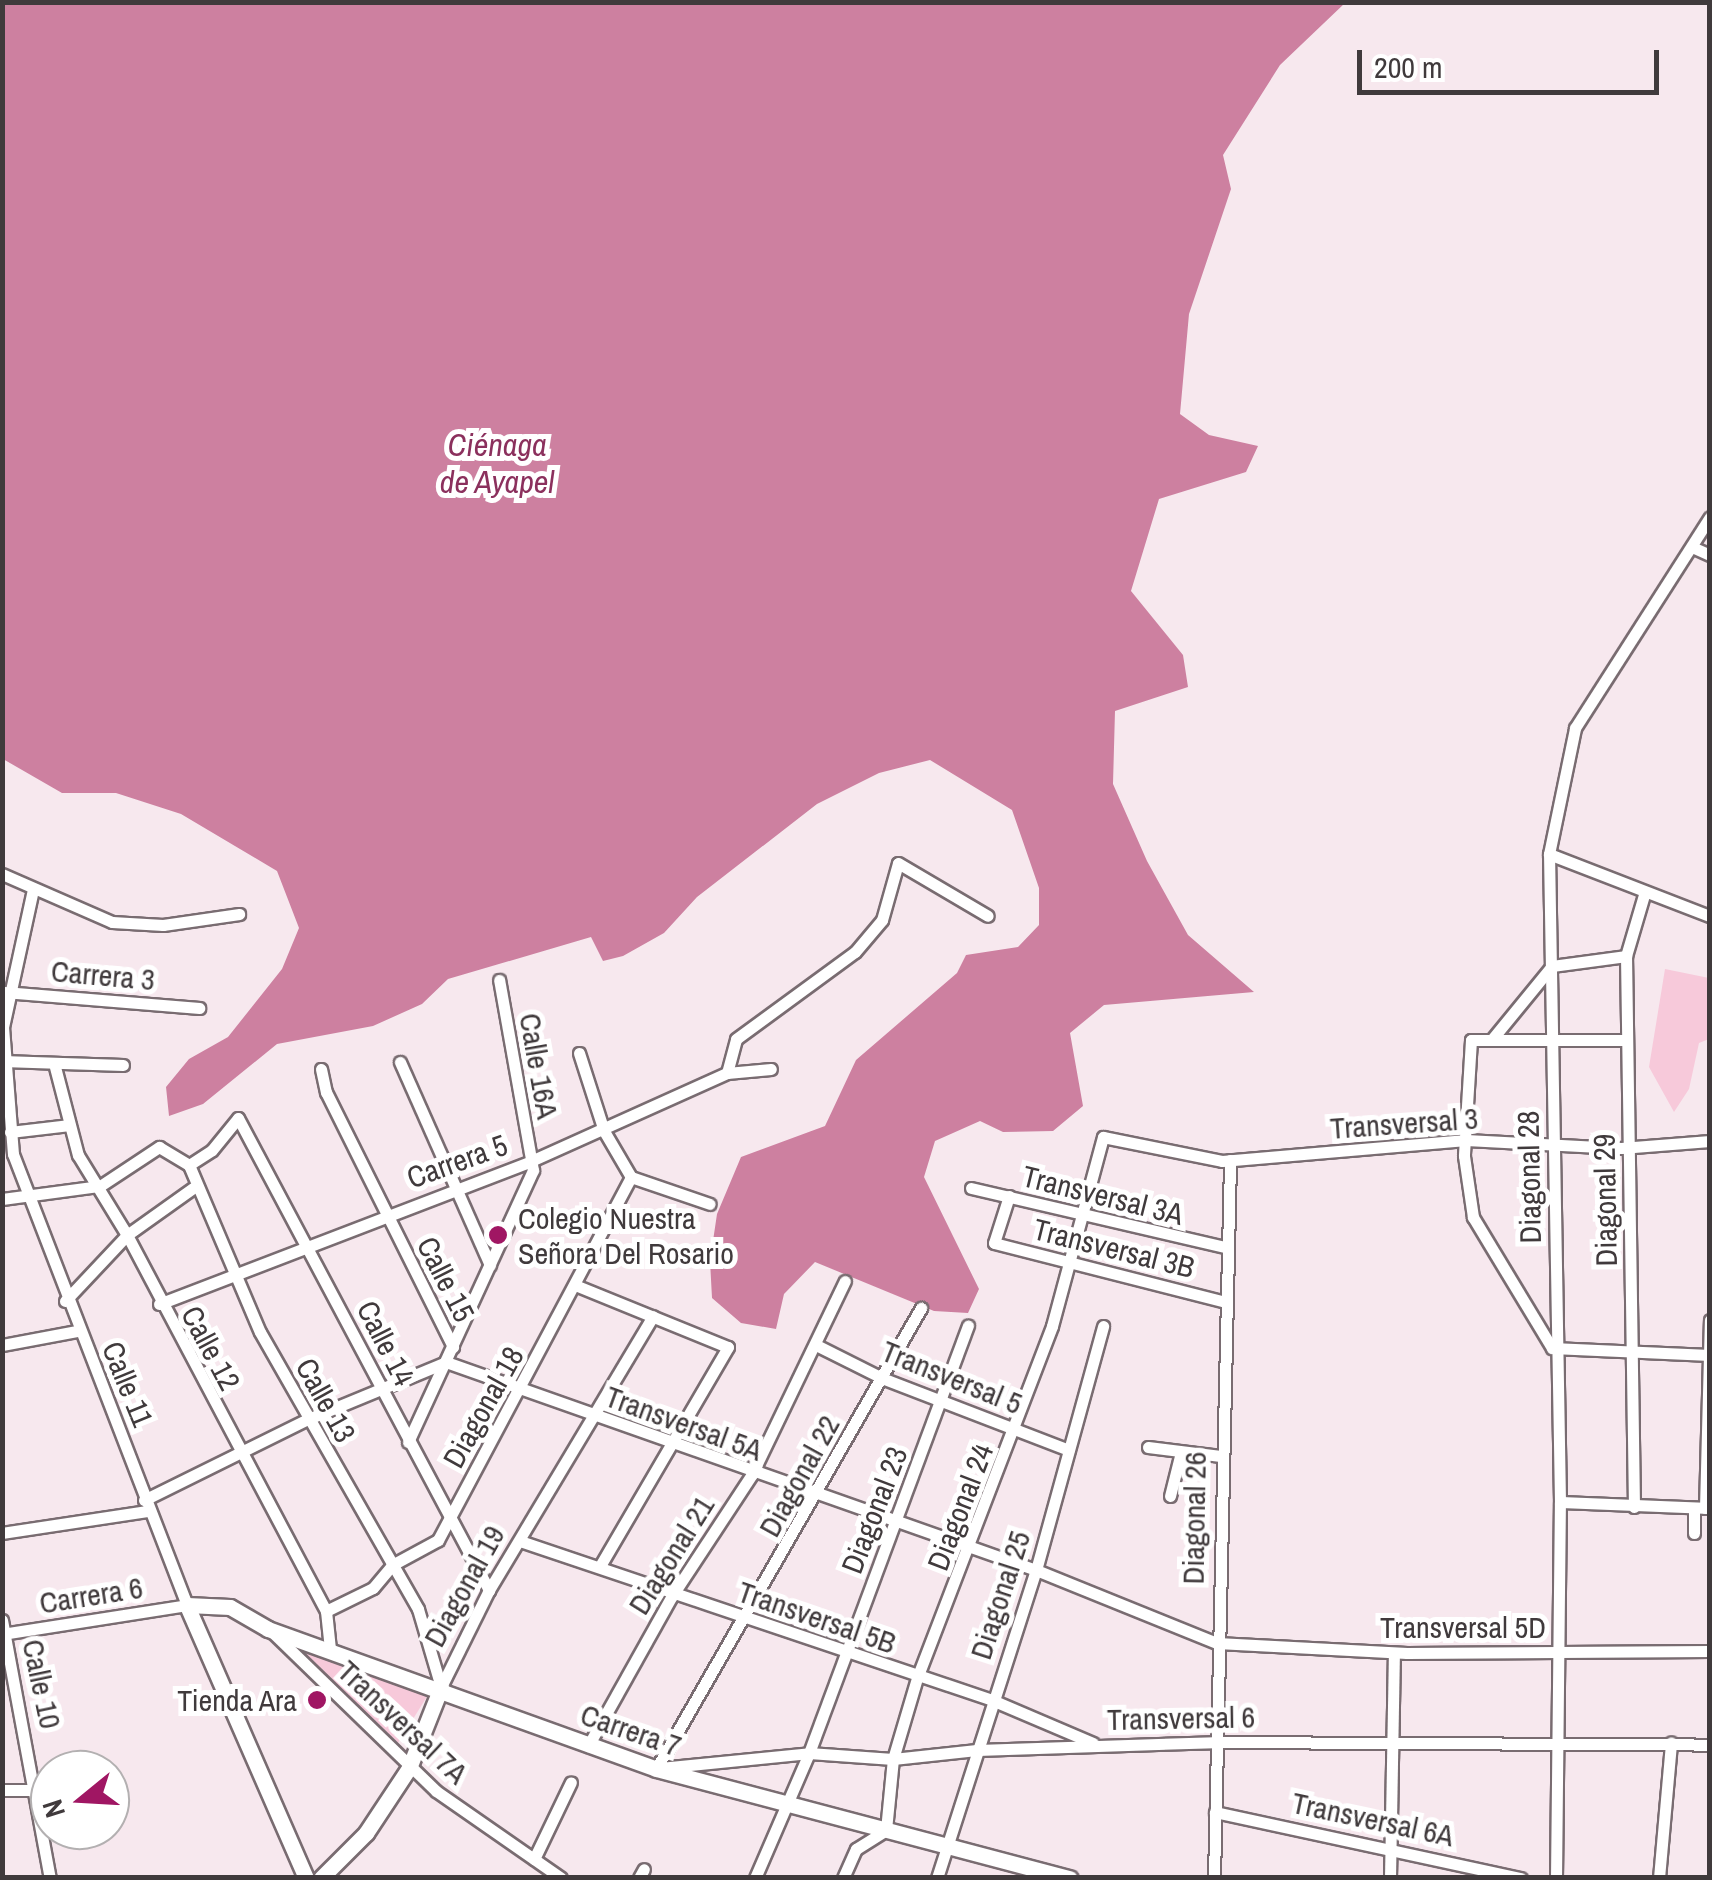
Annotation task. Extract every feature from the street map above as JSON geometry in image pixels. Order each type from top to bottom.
[{"type":"main road","name":"Carrera 7","points":[[187,1605],[230,1607],[268,1629],[440,1687],[656,1769],[783,1806],[1068,1877]]},
{"type":"main road","name":"Calle 11","points":[[187,1605],[306,1878]]},
{"type":"main road","name":"Diagonal 19","points":[[321,1878],[366,1833],[410,1768],[440,1687]]},
{"type":"street","name":"Diagonal 28","points":[[1556,1878],[1560,1502],[1552,1348],[1550,854],[1575,728],[1710,517]]},
{"type":"street","points":[[1692,547],[1710,554]]},
{"type":"street","points":[[1550,854],[1644,895],[1710,916]]},
{"type":"street","points":[[726,1073],[736,1039],[855,952],[882,920],[898,863],[988,916]]},
{"type":"street","points":[[2,874],[112,922],[163,926],[239,914]]},
{"type":"street","name":"Calle 11","points":[[33,888],[6,992],[8,1138],[24,1195],[187,1605]]},
{"type":"street","name":"Diagonal 29","points":[[1634,1506],[1626,956],[1644,895]]},
{"type":"street","points":[[1493,1038],[1552,966],[1626,956]]},
{"type":"street","name":"Calle 16A","points":[[499,980],[530,1161]]},
{"type":"street","name":"Carrera 3","points":[[6,992],[199,1008]]},
{"type":"street","points":[[1626,1040],[1549,1036],[1470,1040],[1466,1140],[1473,1217],[1552,1348],[1709,1355]]},
{"type":"street","points":[[579,1052],[604,1131],[631,1177],[710,1204]]},
{"type":"street","points":[[4,1061],[55,1067],[122,1065]]},
{"type":"street","points":[[400,1062],[490,1265]]},
{"type":"street","name":"Calle 12","points":[[55,1067],[78,1155],[127,1234],[237,1452],[326,1611],[330,1649]]},
{"type":"street","name":"Calle 15","points":[[321,1069],[385,1214],[453,1347]]},
{"type":"street","name":"Carrera 5","points":[[160,1304],[310,1250],[385,1214],[604,1131],[726,1073],[771,1069]]},
{"type":"street","name":"Calle 14","points":[[189,1166],[212,1150],[238,1118],[489,1590]]},
{"type":"street","points":[[8,1138],[70,1125]]},
{"type":"street","name":"Transversal 3","points":[[1103,1137],[1230,1160],[1466,1140],[1630,1148],[1710,1141]]},
{"type":"street","name":"Diagonal 24","points":[[886,1830],[893,1759],[918,1678],[973,1548],[1016,1430],[1070,1262],[1103,1137]]},
{"type":"street","points":[[2,1199],[100,1186],[158,1147],[189,1166]]},
{"type":"street","name":"Diagonal 26","points":[[1214,1878],[1222,1301],[1230,1160]]},
{"type":"street","points":[[408,1442],[533,1170],[530,1161]]},
{"type":"street","name":"Calle 13","points":[[189,1166],[193,1188],[308,1419],[418,1609],[440,1687]]},
{"type":"street","name":"Diagonal 18","points":[[326,1611],[372,1588],[392,1565],[438,1540],[523,1388],[631,1177]]},
{"type":"street","points":[[66,1301],[127,1234],[193,1188]]},
{"type":"street","name":"Transversal 3A","points":[[971,1188],[1081,1218],[1224,1247]]},
{"type":"street","name":"Transversal 3B","points":[[1009,1196],[994,1243],[1222,1301]]},
{"type":"street","name":"Diagonal 21","points":[[588,1746],[672,1596],[752,1474],[818,1346],[845,1281]]},
{"type":"street","points":[[575,1285],[728,1346],[667,1442],[600,1566]]},
{"type":"street","name":"Diagonal 22","points":[[656,1769],[921,1308]]},
{"type":"street","name":"Diagonal 19","points":[[440,1687],[489,1590],[652,1316]]},
{"type":"street","points":[[1694,1533],[1703,1508],[1710,1320]]},
{"type":"street","name":"Diagonal 23","points":[[755,1878],[809,1753],[843,1652],[897,1522],[968,1326]]},
{"type":"street","name":"Diagonal 25","points":[[937,1878],[1036,1570],[1103,1326]]},
{"type":"street","points":[[2,1345],[77,1331]]},
{"type":"street","name":"Transversal 5","points":[[818,1346],[882,1378],[1070,1450]]},
{"type":"street","points":[[2,1533],[146,1506],[237,1452],[446,1362]]},
{"type":"street","name":"Transversal 5A","points":[[446,1362],[752,1474],[1036,1570],[1217,1642]]},
{"type":"street","points":[[1148,1447],[1180,1456],[1220,1456]]},
{"type":"street","points":[[1170,1496],[1180,1456]]},
{"type":"street","points":[[1560,1502],[1703,1508]]},
{"type":"street","name":"Transversal 5B","points":[[520,1541],[600,1566],[672,1596],[992,1700],[1097,1745]]},
{"type":"street","name":"Carrera 6","points":[[4,1634],[187,1605]]},
{"type":"street","name":"Calle 10","points":[[2,1620],[30,1757]]},
{"type":"street","name":"Transversal 7A","points":[[268,1629],[410,1768],[561,1878]]},
{"type":"street","name":"Transversal 5D","points":[[1217,1642],[1394,1653],[1710,1651]]},
{"type":"street","points":[[1390,1878],[1394,1653]]},
{"type":"street","name":"Transversal 6","points":[[656,1769],[702,1759],[809,1753],[893,1759],[977,1750],[1214,1742],[1710,1745]]},
{"type":"street","points":[[1659,1878],[1670,1743]]},
{"type":"street","points":[[534,1859],[571,1782]]},
{"type":"street","points":[[2,1790],[30,1790]]},
{"type":"street","name":"Transversal 6A","points":[[1215,1812],[1392,1845],[1520,1878]]},
{"type":"street","points":[[843,1878],[856,1849],[886,1830]]},
{"type":"street","name":"Calle 10","points":[[46,1850],[50,1878]]},
{"type":"shaded area","points":[[1665,969],[1709,978],[1709,1039],[1699,1043],[1689,1089],[1674,1112],[1649,1067]]},
{"type":"shaded area","points":[[303,1650],[428,1695],[398,1743],[300,1654]]},
{"type":"water","name":"Ciénaga de Ayapel","points":[[2,3],[1345,3],[1280,65],[1223,155],[1231,189],[1189,314],[1180,414],[1209,435],[1258,446],[1246,472],[1159,499],[1131,591],[1183,655],[1188,687],[1115,711],[1113,784],[1147,861],[1188,935],[1254,992],[1104,1005],[1070,1033],[1083,1106],[1053,1131],[1003,1132],[980,1121],[935,1141],[924,1177],[979,1289],[968,1313],[934,1311],[815,1262],[784,1294],[776,1329],[741,1323],[712,1298],[710,1261],[717,1214],[741,1157],[825,1126],[856,1060],[957,973],[966,955],[1018,947],[1039,925],[1039,888],[1012,810],[930,760],[879,773],[817,804],[697,897],[664,933],[623,956],[603,961],[591,937],[448,979],[422,1004],[373,1026],[277,1044],[203,1104],[169,1116],[166,1087],[189,1059],[228,1037],[282,969],[299,928],[277,871],[181,814],[116,793],[62,793],[3,759]]},
{"type":"place","name":"Colegio Nuestra Señora Del Rosario","points":[[498,1235]]},
{"type":"place","name":"Tienda Ara","points":[[317,1700]]}]
